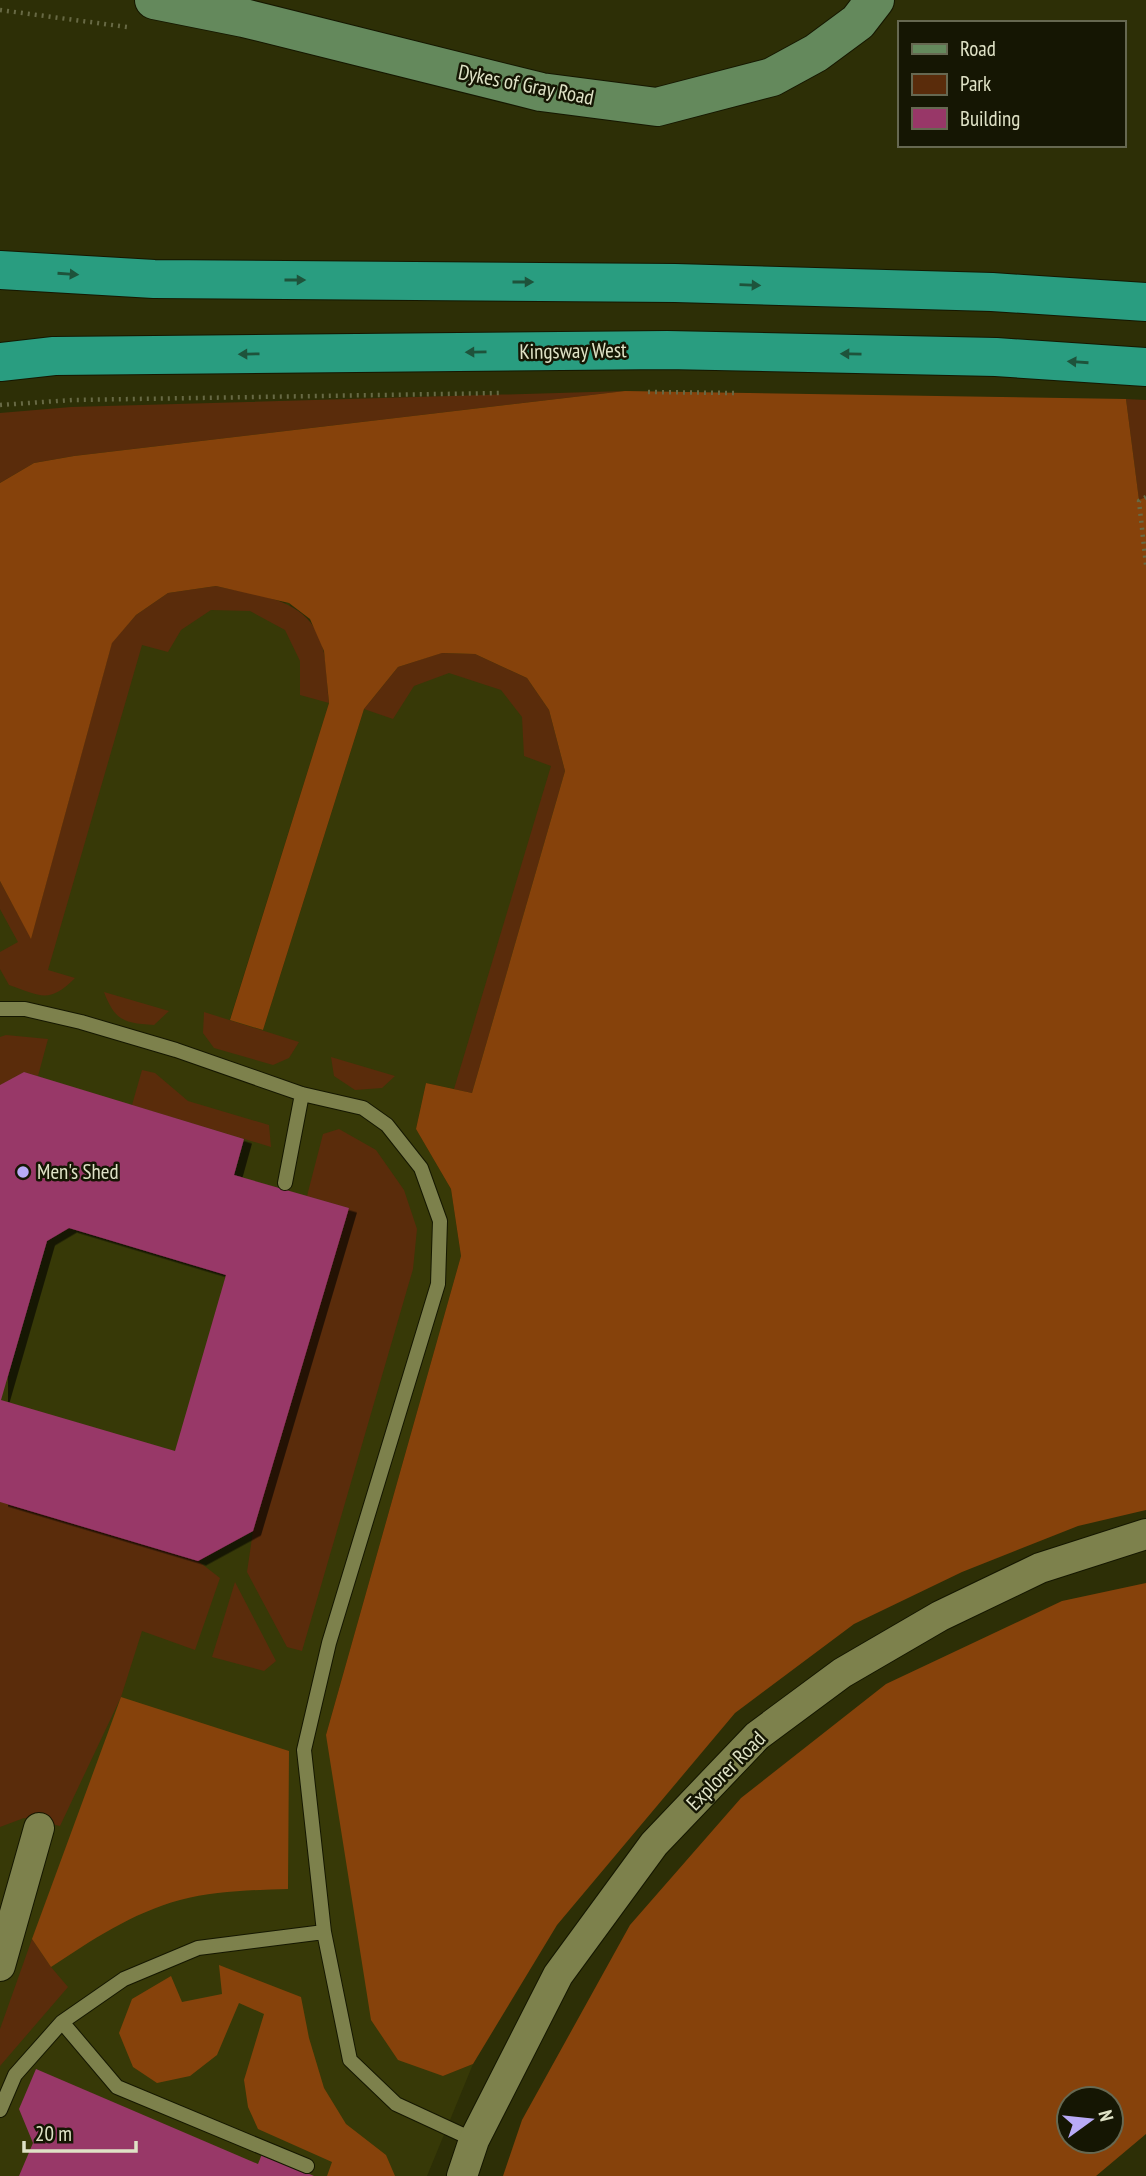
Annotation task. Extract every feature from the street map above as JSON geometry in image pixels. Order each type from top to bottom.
[{"type":"highway","points":[[0,270],[154,279],[689,283],[992,292],[1146,302]]},
{"type":"highway","name":"Kingsway West","points":[[0,362],[54,356],[667,350],[996,357],[1146,367]]},
{"type":"street","name":"Dykes of Gray Road","points":[[154,0],[244,18],[541,92],[657,107],[772,77],[816,53],[858,22],[874,0]]},
{"type":"street","name":"Explorer Road","points":[[462,2176],[474,2140],[558,1975],[653,1844],[757,1736],[842,1673],[940,1616],[1040,1569],[1146,1534]]},
{"type":"street","points":[[0,1966],[39,1828]]},
{"type":"lane","points":[[0,1009],[25,1009],[81,1022],[176,1050],[302,1094],[363,1108],[387,1125],[421,1168],[440,1221],[438,1284],[329,1643],[304,1750],[324,1932],[350,2060],[396,2104],[474,2140]]},
{"type":"lane","points":[[285,1183],[302,1094]]},
{"type":"lane","points":[[0,2110],[15,2075],[62,2022],[124,1979],[198,1948],[324,1932]]},
{"type":"lane","points":[[62,2022],[117,2087],[307,2166]]},
{"type":"path","points":[[639,392],[736,393]]},
{"type":"path","points":[[0,405],[86,399],[515,393]]},
{"type":"path","points":[[1146,497],[1139,501],[1146,565]]},
{"type":"shaded area","points":[[625,391],[1126,399],[1139,500],[1146,497],[1146,1510],[1078,1526],[962,1572],[854,1624],[735,1713],[557,1925],[473,2064],[443,2076],[398,2060],[371,2020],[326,1735],[461,1256],[451,1189],[416,1129],[426,1083],[472,1093],[565,771],[549,710],[527,678],[475,654],[442,653],[398,667],[364,709],[263,1030],[230,1020],[329,703],[324,651],[310,619],[289,603],[216,586],[168,593],[136,615],[112,643],[31,939],[0,881],[0,483],[34,463],[74,456]]},
{"type":"shaded area","points":[[289,603],[329,703],[230,1019],[263,1030],[364,709],[475,654],[565,771],[472,1093],[426,1083],[416,1129],[451,1189],[461,1256],[326,1735],[443,2076],[473,2064],[427,2176],[0,2176],[0,881],[30,937],[136,615]]},
{"type":"shaded area","points":[[1146,1583],[1146,2134],[1125,2152],[1125,2085],[1055,2085],[1055,2155],[1121,2155],[1096,2176],[503,2176],[522,2120],[630,1925],[741,1798],[886,1684],[1062,1601]]},
{"type":"shaded area","points":[[121,1697],[289,1751],[288,1889],[220,1893],[180,1900],[145,1912],[113,1928],[51,1967],[32,1939]]},
{"type":"shaded area","points":[[219,1965],[301,1997],[309,2038],[324,2088],[346,2124],[386,2155],[395,2176],[327,2176],[332,2162],[258,2129],[248,2107],[244,2080],[264,2014],[239,2003],[217,2055],[190,2076],[157,2083],[133,2067],[119,2033],[132,1999],[171,1976],[182,2002],[222,1994]]},
{"type":"green space","points":[[625,391],[74,456],[34,463],[0,483],[0,413],[71,407]]},
{"type":"green space","points":[[1126,399],[1146,400],[1146,497],[1139,501]]},
{"type":"green space","points":[[216,586],[267,597],[297,610],[309,620],[318,634],[324,653],[329,703],[300,695],[300,661],[285,630],[250,611],[211,610],[181,630],[168,652],[142,645],[48,970],[75,978],[51,995],[37,994],[9,985],[0,969],[0,952],[18,942],[0,909],[0,881],[31,938],[112,642],[136,615],[168,593]]},
{"type":"green space","points":[[441,653],[475,654],[527,678],[549,710],[565,771],[472,1093],[454,1089],[551,766],[524,756],[522,717],[501,690],[449,673],[414,686],[393,719],[364,709],[398,667]]},
{"type":"green space","points":[[104,992],[169,1011],[154,1025],[128,1021],[112,1009]]},
{"type":"green space","points":[[204,1012],[299,1042],[289,1058],[273,1065],[214,1048],[203,1033]]},
{"type":"green space","points":[[6,1035],[48,1039],[38,1076],[24,1072],[0,1085],[0,1037]]},
{"type":"green space","points":[[331,1057],[395,1076],[382,1088],[355,1090],[334,1076]]},
{"type":"green space","points":[[142,1070],[155,1073],[188,1101],[269,1125],[271,1147],[132,1105]]},
{"type":"green space","points":[[339,1129],[376,1150],[404,1190],[417,1229],[413,1269],[302,1651],[287,1647],[247,1572],[253,1531],[349,1208],[307,1196],[323,1134]]},
{"type":"green space","points":[[0,1502],[198,1561],[220,1578],[195,1650],[142,1631],[121,1697],[60,1826],[24,1818],[0,1827]]},
{"type":"green space","points":[[235,1582],[276,1661],[264,1671],[212,1657]]},
{"type":"green space","points":[[32,1939],[68,1987],[0,2066],[0,2029]]},
{"type":"building","points":[[24,1072],[244,1139],[234,1175],[349,1208],[253,1531],[198,1561],[0,1502],[0,1085]],"holes":[[[69,1228],[226,1275],[175,1451],[1,1400],[47,1241]]]},
{"type":"building","points":[[36,2069],[258,2164],[262,2154],[314,2176],[19,2176],[33,2143],[19,2109]]},
{"type":"place","name":"Men's Shed","points":[[23,1172]]}]
